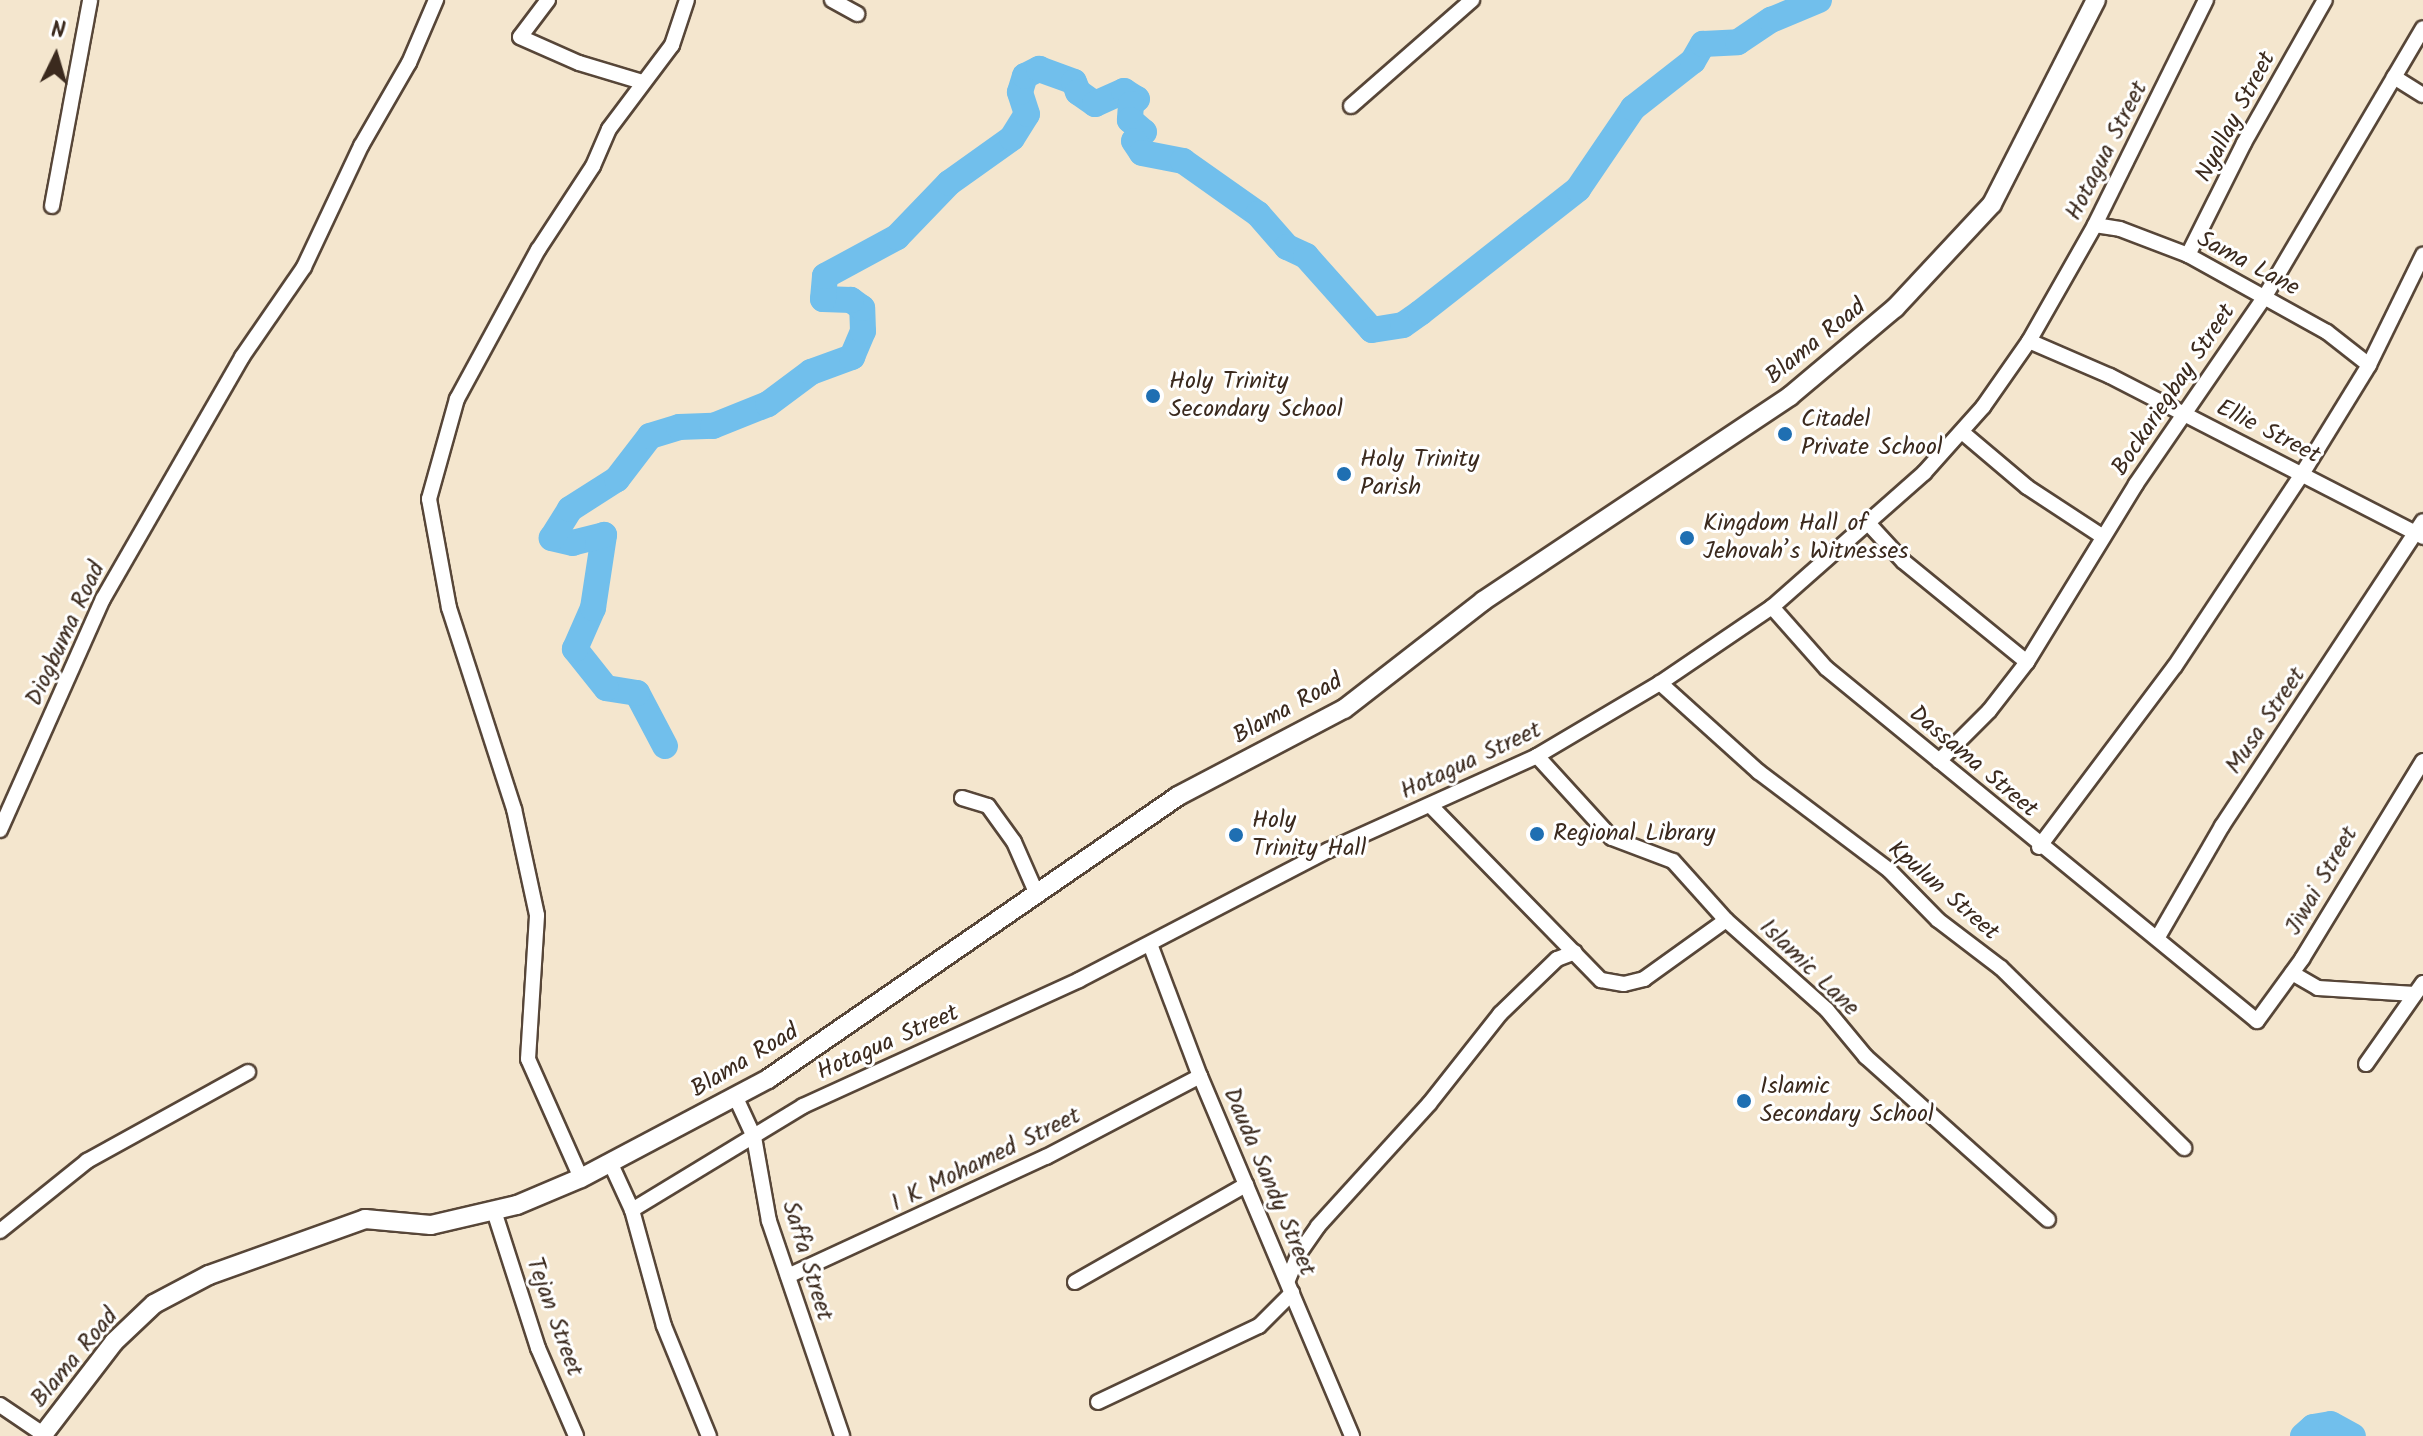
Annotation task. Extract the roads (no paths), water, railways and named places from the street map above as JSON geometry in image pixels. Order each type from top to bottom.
[{"type":"street","points":[[52,206],[90,0]]},
{"type":"street","name":"Diogbuma Road","points":[[0,830],[96,611],[242,357],[304,267],[361,146],[409,63],[436,0]]},
{"type":"street","points":[[548,0],[520,37],[579,63],[642,82]]},
{"type":"street","points":[[581,1178],[528,1059],[540,938],[519,829],[449,608],[429,499],[457,399],[538,250],[593,166],[609,129],[672,45],[687,0]]},
{"type":"street","points":[[832,0],[857,14]]},
{"type":"street","points":[[1351,106],[1472,0]]},
{"type":"street","name":"Blama Road","points":[[43,1435],[114,1342],[154,1304],[209,1275],[365,1219],[431,1225],[494,1211],[581,1178],[736,1098],[859,1019],[1036,892],[1178,796],[1344,709],[1483,601],[1790,396],[1863,336],[1941,264],[1992,204],[2096,0]]},
{"type":"street","name":"Hotagua Street","points":[[632,1210],[803,1106],[1150,944],[1250,889],[1537,756],[1660,683],[1772,607],[1868,523],[1962,432],[2029,341],[2095,225],[2206,0]]},
{"type":"street","name":"Nyallay Street","points":[[2188,255],[2244,143],[2325,0]]},
{"type":"street","name":"Bockariegbay Street","points":[[1939,761],[1989,711],[2027,662],[2103,537],[2264,298],[2423,28]]},
{"type":"street","points":[[2394,77],[2423,95]]},
{"type":"street","name":"Sama Lane","points":[[2095,225],[2120,229],[2188,255],[2327,332],[2369,365]]},
{"type":"street","points":[[2039,847],[2175,666],[2302,474],[2369,365],[2423,255]]},
{"type":"street","name":"Ellie Street","points":[[2029,341],[2421,531]]},
{"type":"street","points":[[1962,432],[2027,487],[2103,537]]},
{"type":"street","points":[[1868,523],[1903,561],[2027,662]]},
{"type":"street","name":"Musa Street","points":[[2158,937],[2222,826],[2421,531]]},
{"type":"street","name":"Dassama Street","points":[[1772,607],[1826,668],[2039,847],[2158,937],[2257,1021]]},
{"type":"street","name":"Kpulun Street","points":[[1660,683],[1759,772],[1889,870],[1938,920],[2001,968],[2184,1148]]},
{"type":"street","name":"Islamic Lane","points":[[1537,756],[1612,838],[1673,861],[1726,920],[1827,1010],[1866,1057],[2048,1220]]},
{"type":"street","name":"Jiwai Street","points":[[2257,1021],[2292,973],[2423,761]]},
{"type":"street","points":[[962,798],[988,806],[1014,842],[1036,892]]},
{"type":"street","points":[[1430,805],[1601,980],[1624,984],[1644,979],[1726,920]]},
{"type":"street","name":"Dauda Sandy Street","points":[[1150,944],[1200,1076],[1352,1436]]},
{"type":"street","points":[[1098,1402],[1246,1333],[1290,1287],[1298,1255],[1318,1226],[1429,1104],[1500,1014],[1557,959],[1575,952]]},
{"type":"street","points":[[2292,973],[2318,988],[2419,988]]},
{"type":"street","points":[[2366,1064],[2419,988]]},
{"type":"street","points":[[0,1231],[87,1161],[248,1072]]},
{"type":"street","name":"I K Mohamed Street","points":[[788,1276],[1046,1157],[1200,1076]]},
{"type":"street","name":"Saffa Street","points":[[736,1098],[754,1137],[769,1221],[842,1436]]},
{"type":"street","points":[[610,1162],[632,1210],[664,1326],[709,1436]]},
{"type":"street","points":[[1075,1282],[1246,1185]]},
{"type":"street","name":"Tejan Street","points":[[494,1211],[538,1348],[576,1436]]},
{"type":"street","points":[[0,1405],[43,1435]]},
{"type":"waterway","points":[[665,746],[637,693],[606,688],[575,649],[593,608],[604,535],[573,543],[552,538],[570,509],[617,479],[650,436],[679,427],[713,426],[768,404],[811,372],[852,357],[863,331],[862,308],[851,300],[823,299],[825,276],[897,237],[949,183],[1012,138],[1027,114],[1020,92],[1025,76],[1039,69],[1074,82],[1078,92],[1095,104],[1124,91],[1137,99],[1131,104],[1130,120],[1144,132],[1134,141],[1142,153],[1183,161],[1258,214],[1287,247],[1306,256],[1372,330],[1403,325],[1578,189],[1633,108],[1693,61],[1703,44],[1738,42],[1771,20],[1819,0]]},
{"type":"waterway","points":[[2303,1436],[2313,1427],[2331,1424],[2353,1436]]},
{"type":"place","name":"Holy Trinity Secondary School","points":[[1153,396]]},
{"type":"place","name":"Citadel Private School","points":[[1785,434]]},
{"type":"place","name":"Holy Trinity Parish","points":[[1344,474]]},
{"type":"place","name":"Kingdom Hall of Jehovah’s Witnesses","points":[[1687,538]]},
{"type":"place","name":"Regional Library","points":[[1537,834]]},
{"type":"place","name":"Holy Trinity Hall","points":[[1236,835]]},
{"type":"place","name":"Islamic Secondary School","points":[[1744,1101]]}]
